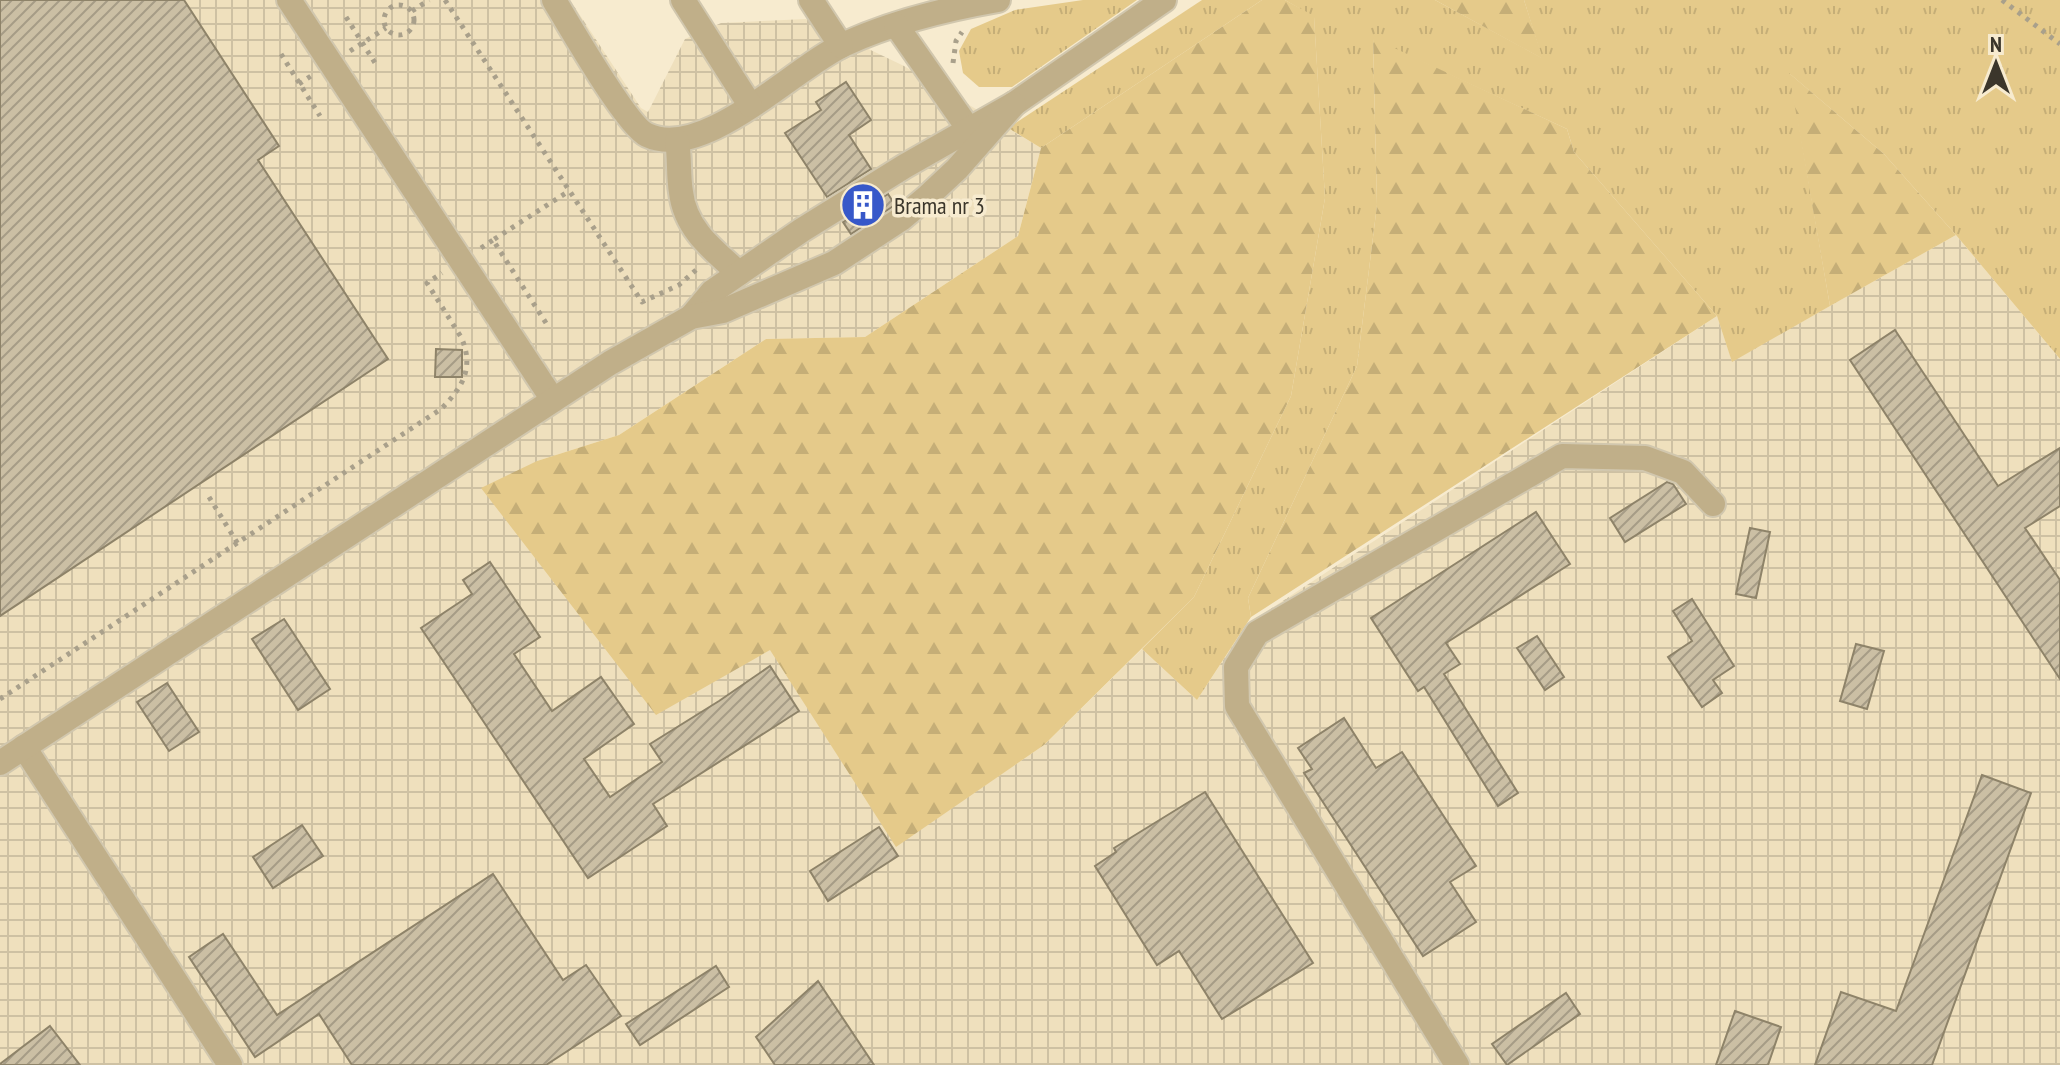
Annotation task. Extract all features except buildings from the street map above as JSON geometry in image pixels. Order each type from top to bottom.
[{"type":"street","points":[[289,0],[553,400]]},
{"type":"street","points":[[554,0],[627,116],[646,135],[677,141],[709,132],[841,46],[896,25],[998,0]]},
{"type":"street","points":[[683,0],[750,105]]},
{"type":"street","points":[[811,0],[841,46]]},
{"type":"street","points":[[691,317],[712,292],[802,230],[974,137],[1014,104],[1164,0]]},
{"type":"street","points":[[896,25],[974,137]]},
{"type":"street","points":[[0,763],[610,363],[691,317],[723,311],[834,263],[901,219],[957,169],[974,137]]},
{"type":"street","points":[[677,141],[680,191],[685,214],[697,233],[739,273]]},
{"type":"street","points":[[1457,1065],[1237,706],[1236,667],[1257,633],[1562,456],[1645,458],[1683,472],[1713,504]]},
{"type":"street","points":[[24,747],[230,1065]]},
{"type":"path","points":[[412,11],[429,0]]},
{"type":"path","points":[[445,0],[642,302],[679,285],[700,265]]},
{"type":"path","points":[[2002,0],[2060,44]]},
{"type":"path","points":[[393,6],[405,6],[412,11],[413,24],[407,32],[396,34],[386,28],[384,16],[393,6]]},
{"type":"path","points":[[346,17],[377,66]]},
{"type":"path","points":[[363,43],[386,28]]},
{"type":"path","points":[[958,75],[953,65],[953,55],[956,41],[964,29]]},
{"type":"path","points":[[281,54],[320,116]]},
{"type":"path","points":[[0,699],[441,409],[466,379],[465,347],[427,283],[569,191]]},
{"type":"path","points":[[493,240],[546,323]]},
{"type":"path","points":[[209,497],[238,544]]},
{"type":"shaded area","points":[[0,0],[570,0],[641,108],[648,112],[685,39],[721,23],[806,19],[904,66],[1041,148],[1018,236],[865,337],[766,339],[619,435],[537,461],[770,649],[896,846],[1044,745],[1142,649],[1197,700],[1246,625],[1717,316],[1732,361],[1956,235],[2060,359],[2060,1065],[0,1065]]},
{"type":"green space","points":[[1083,0],[1137,0],[1012,87],[979,87],[963,73],[959,51],[971,29],[1015,10]]},
{"type":"green space","points":[[1202,0],[1262,0],[1041,148],[1008,128]]},
{"type":"green space","points":[[1262,0],[1285,0],[1314,16],[1325,198],[1291,396],[1194,597],[1044,745],[896,847],[770,650],[656,715],[481,488],[537,461],[619,435],[766,339],[865,337],[1018,236],[1041,148]]},
{"type":"green space","points":[[1285,0],[1435,0],[1542,58],[1524,0],[2060,0],[2060,359],[1884,154],[1790,74],[1830,306],[1732,362],[1717,316],[1574,152],[1567,129],[1373,39],[1377,205],[1357,366],[1248,598],[1251,617],[1197,700],[1142,649],[1194,597],[1291,396],[1325,198],[1314,17]]},
{"type":"green space","points":[[1435,0],[1524,0],[1543,59]]},
{"type":"green space","points":[[1373,38],[1567,129],[1574,152],[1717,316],[1251,617],[1248,598],[1357,366],[1377,205]]},
{"type":"green space","points":[[1789,73],[1884,154],[1956,235],[1830,306]]},
{"type":"place","name":"Brama nr 3","points":[[863,205]]}]
